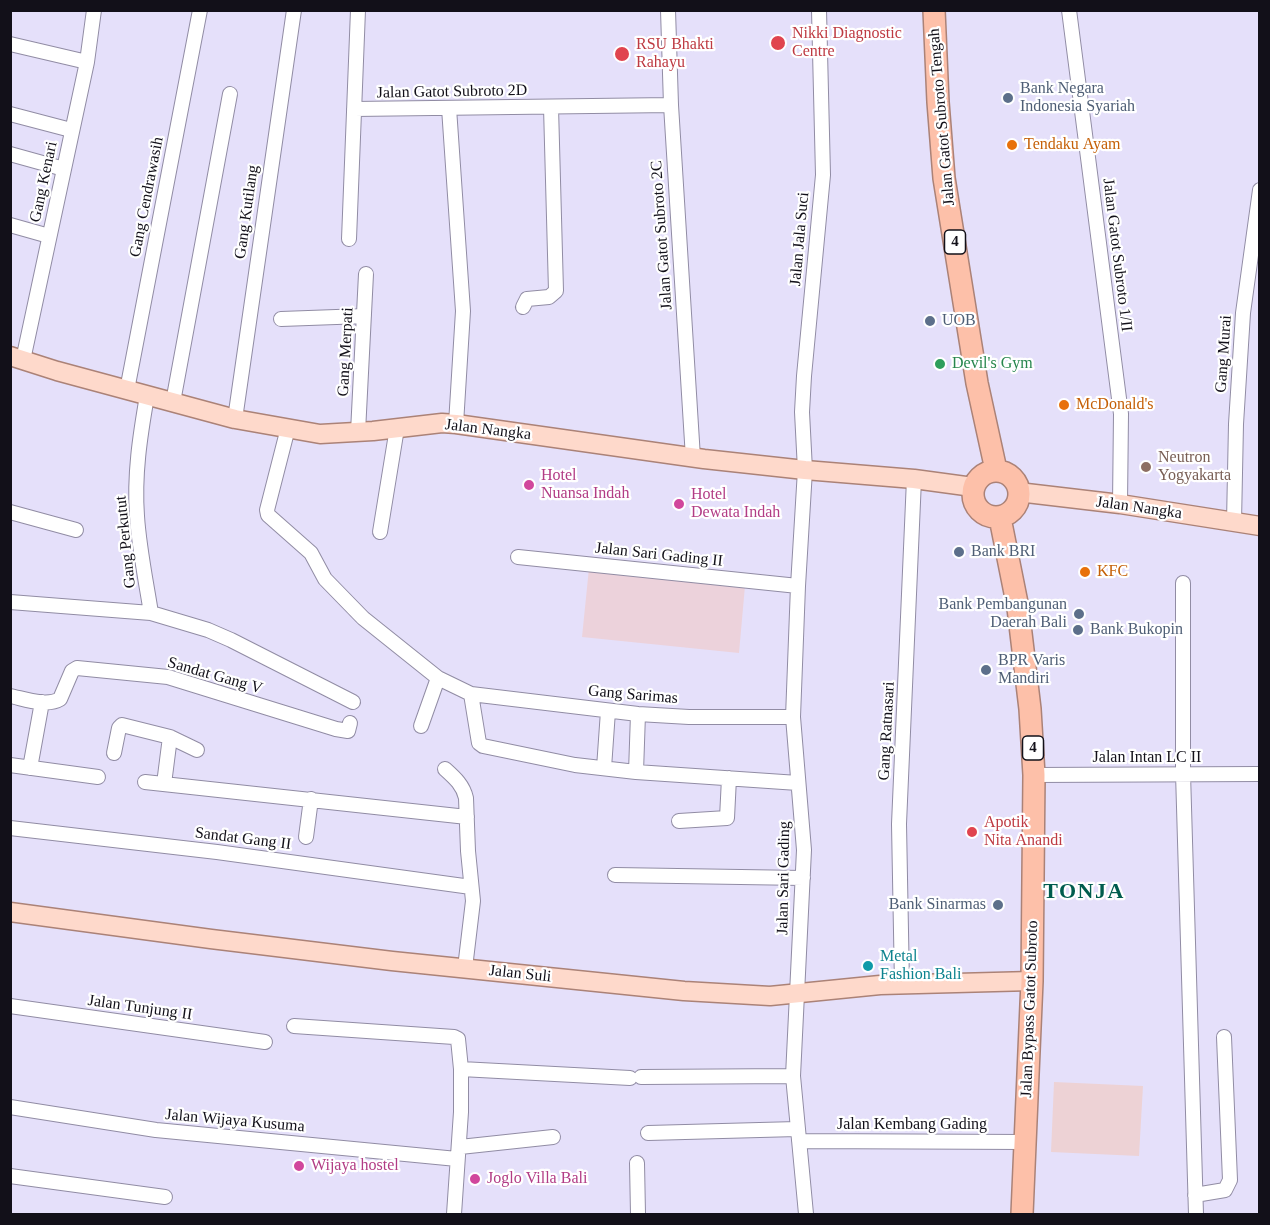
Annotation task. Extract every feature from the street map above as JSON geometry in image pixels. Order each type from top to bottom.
[{"type":"highway","name":"Jalan Gatot Subroto Tengah","points":[[934,10],[944,178],[977,383],[996,470]]},
{"type":"highway","points":[[996,470],[1008,474],[1013,479],[1018,492],[1015,509],[1000,518],[988,516],[977,507],[972,494],[973,487],[984,473],[996,470]]},
{"type":"highway","name":"Jalan Bypass Gatot Subroto","points":[[1000,518],[1018,608],[1035,775],[1024,980],[1025,1142],[1022,1215]]},
{"type":"main road","name":"Jalan Nangka","points":[[17,358],[235,419],[320,434],[442,423],[456,424],[693,458],[914,479],[973,487]]},
{"type":"main road","name":"Jalan Nangka","points":[[1018,492],[1120,504],[1260,526]]},
{"type":"main road","name":"Jalan Suli","points":[[10,912],[211,939],[684,991],[770,996],[852,987],[1024,980]]},
{"type":"street","name":"Gang Kenari","points":[[17,358],[46,260],[71,130],[87,62],[94,10]]},
{"type":"street","name":"Gang Cendrawasih","points":[[128,390],[200,10]]},
{"type":"street","name":"Gang Kutilang","points":[[235,419],[294,10]]},
{"type":"street","name":"Jalan Gatot Subroto 2D","points":[[349,239],[358,10]]},
{"type":"street","name":"Jalan Gatot Subroto 2C","points":[[668,10],[671,105],[693,458]]},
{"type":"street","name":"Jalan Jala Suci","points":[[805,470],[802,412],[804,376],[823,175],[819,10]]},
{"type":"street","name":"Jalan Gatot Subroto 1/II","points":[[1069,10],[1121,414],[1120,504]]},
{"type":"street","points":[[10,44],[87,62]]},
{"type":"street","points":[[173,402],[230,94]]},
{"type":"street","name":"Jalan Gatot Subroto 2D","points":[[354,109],[671,105]]},
{"type":"street","name":"Jalan Gatot Subroto 2D","points":[[523,307],[527,299],[549,297],[555,293],[556,288],[551,107]]},
{"type":"street","points":[[449,108],[463,311],[456,424]]},
{"type":"street","points":[[10,114],[71,130]]},
{"type":"street","points":[[10,154],[64,169]]},
{"type":"street","name":"Gang Murai","points":[[1234,522],[1236,424],[1243,314],[1257,227],[1260,190]]},
{"type":"street","points":[[10,225],[50,236]]},
{"type":"street","name":"Gang Merpati","points":[[358,432],[366,274]]},
{"type":"street","points":[[281,319],[364,316]]},
{"type":"street","name":"Gang Perkutut","points":[[147,396],[137,462],[137,517],[151,613]]},
{"type":"street","name":"Gang Sarimas","points":[[288,428],[267,510],[268,515],[311,553],[325,579],[363,618],[438,678],[471,694],[608,711],[689,717],[793,717]]},
{"type":"street","points":[[380,532],[397,428]]},
{"type":"street","name":"Jalan Sari Gading","points":[[805,470],[793,717],[804,828],[793,1076],[806,1215]]},
{"type":"street","name":"Gang Ratnasari","points":[[902,985],[899,824],[914,479]]},
{"type":"street","points":[[10,512],[76,530]]},
{"type":"street","name":"Jalan Sari Gading II","points":[[518,557],[798,586]]},
{"type":"street","points":[[1183,583],[1183,773],[1196,1215]]},
{"type":"street","points":[[10,602],[151,613],[208,630],[231,640],[353,702]]},
{"type":"street","name":"Sandat Gang V","points":[[42,702],[58,701],[72,671],[77,668],[168,677],[348,732],[350,723]]},
{"type":"street","points":[[421,726],[438,678]]},
{"type":"street","points":[[471,694],[479,743],[483,746],[575,765],[636,772],[798,783]]},
{"type":"street","points":[[10,696],[42,702],[30,768]]},
{"type":"street","points":[[604,768],[608,711]]},
{"type":"street","points":[[636,772],[638,714]]},
{"type":"street","points":[[114,753],[121,725],[170,737],[197,750]]},
{"type":"street","points":[[164,784],[170,737]]},
{"type":"street","points":[[10,765],[98,777]]},
{"type":"street","points":[[445,769],[458,780],[464,790],[467,817],[473,901],[465,968]]},
{"type":"street","name":"Jalan Intan LC II","points":[[1035,775],[1260,774]]},
{"type":"street","points":[[679,821],[727,818],[729,778]]},
{"type":"street","points":[[145,782],[467,817]]},
{"type":"street","points":[[306,837],[311,799]]},
{"type":"street","name":"Sandat Gang II","points":[[10,828],[217,852],[471,887]]},
{"type":"street","points":[[615,875],[803,878]]},
{"type":"street","name":"Jalan Tunjung II","points":[[10,1006],[265,1042]]},
{"type":"street","points":[[294,1026],[454,1036],[460,1042],[459,1153],[454,1215]]},
{"type":"street","points":[[1195,1195],[1225,1190],[1230,1180],[1224,1037]]},
{"type":"street","points":[[461,1069],[635,1078],[793,1076]]},
{"type":"street","name":"Jalan Wijaya Kusuma","points":[[10,1107],[156,1130],[459,1153],[554,1137]]},
{"type":"street","name":"Jalan Kembang Gading","points":[[648,1133],[1025,1142]]},
{"type":"street","points":[[637,1163],[638,1215]]},
{"type":"street","points":[[10,1176],[165,1197]]},
{"type":"shaded area","points":[[589,568],[745,586],[739,653],[582,637]]},
{"type":"shaded area","points":[[1054,1082],[1143,1086],[1139,1156],[1051,1152]]},
{"type":"place","name":"Nikki Diagnostic Centre","points":[[778,43]]},
{"type":"place","name":"RSU Bhakti Rahayu","points":[[622,54]]},
{"type":"place","name":"Bank Negara Indonesia Syariah","points":[[1008,98]]},
{"type":"place","name":"Tendaku Ayam","points":[[1012,145]]},
{"type":"place","name":"UOB","points":[[930,321]]},
{"type":"place","name":"Devil's Gym","points":[[940,364]]},
{"type":"place","name":"McDonald's","points":[[1064,405]]},
{"type":"place","name":"Neutron Yogyakarta","points":[[1146,467]]},
{"type":"place","name":"Hotel Nuansa Indah","points":[[529,485]]},
{"type":"place","name":"Hotel Dewata Indah","points":[[679,504]]},
{"type":"place","name":"Bank BRI","points":[[959,552]]},
{"type":"place","name":"KFC","points":[[1085,572]]},
{"type":"place","name":"Bank Pembangunan Daerah Bali","points":[[1079,614]]},
{"type":"place","name":"Bank Bukopin","points":[[1078,630]]},
{"type":"place","name":"BPR Varis Mandiri","points":[[986,670]]},
{"type":"place","name":"Apotik Nita Anandi","points":[[972,832]]},
{"type":"place","name":"Bank Sinarmas","points":[[998,905]]},
{"type":"place","name":"Metal Fashion Bali","points":[[868,966]]},
{"type":"place","name":"Wijaya hostel","points":[[299,1166]]},
{"type":"place","name":"Joglo Villa Bali","points":[[475,1179]]},
{"type":"district","name":"TONJA","points":[[1084,892]]}]
